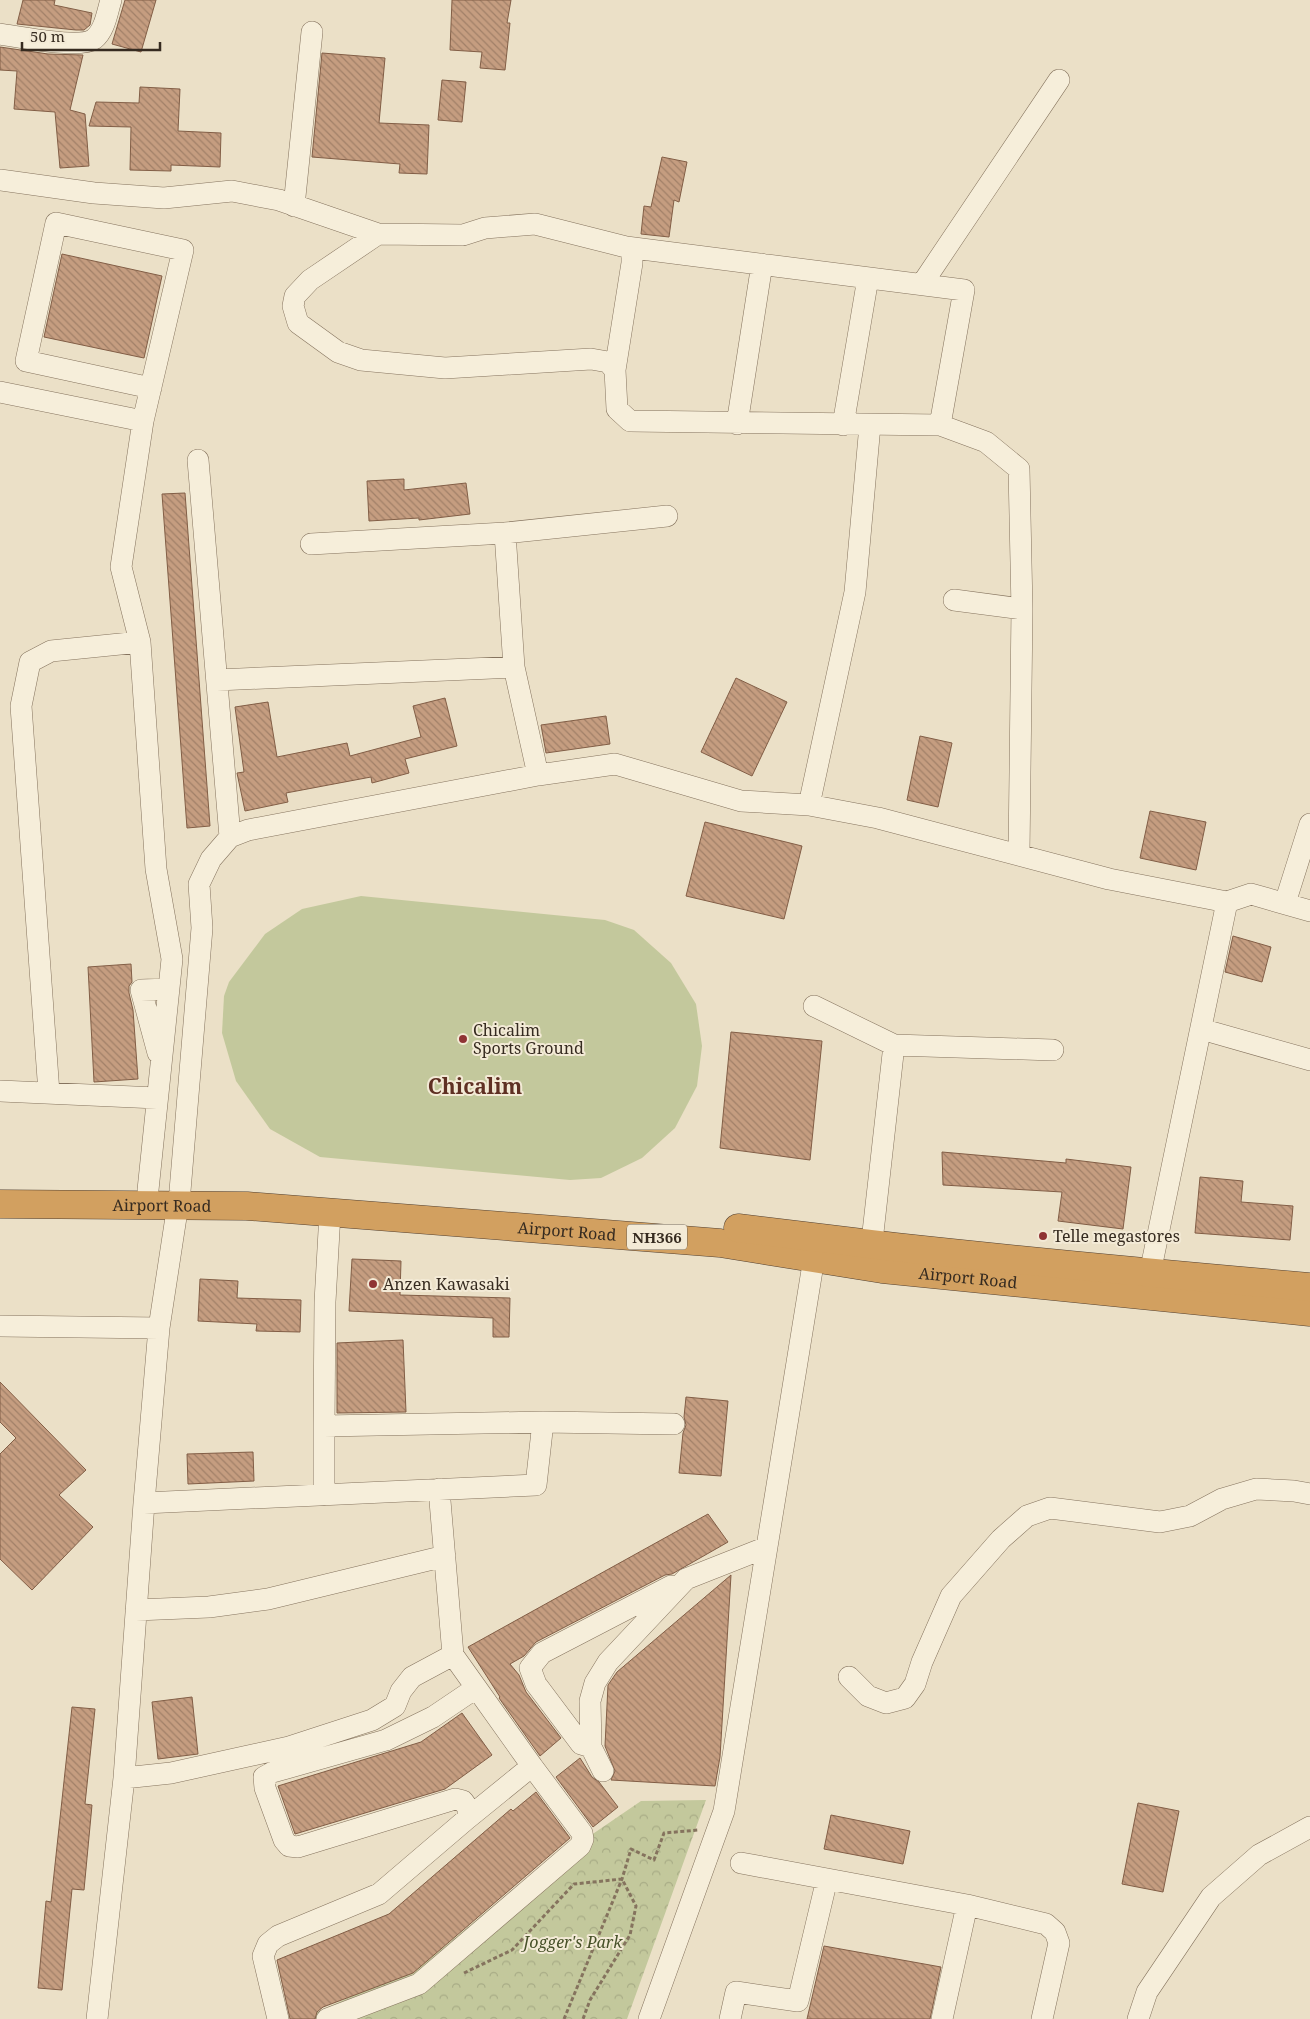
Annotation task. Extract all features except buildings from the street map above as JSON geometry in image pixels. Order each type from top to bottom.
[{"type":"highway","name":"Airport Road","points":[[0,1186],[148,1190],[178,1198],[247,1206],[720,1243],[814,1258],[870,1255],[1150,1273],[1310,1287]]},
{"type":"highway","name":"Airport Road","points":[[0,1204],[178,1198],[420,1203],[622,1217],[819,1236],[870,1255],[1310,1312]]},
{"type":"street","points":[[0,34],[77,44],[93,40],[104,27],[111,0]]},
{"type":"street","points":[[294,206],[312,32]]},
{"type":"street","points":[[922,284],[1059,80]]},
{"type":"street","points":[[0,180],[94,193],[164,198],[232,191],[294,206],[378,234],[463,235],[485,228],[535,224],[626,247],[964,290],[940,425]]},
{"type":"street","points":[[148,1190],[161,1064],[141,990],[169,989],[172,959],[156,869],[140,642],[121,567],[144,421],[184,250],[56,223],[26,361],[151,388]]},
{"type":"street","points":[[378,234],[310,280],[295,296],[294,306],[298,323],[338,352],[361,360],[445,368],[591,359],[608,362],[615,370]]},
{"type":"street","points":[[626,247],[632,253],[632,263],[615,370],[617,409],[630,421],[737,424],[940,425],[986,442],[1019,469],[1022,608],[1019,854]]},
{"type":"street","points":[[737,424],[762,264]]},
{"type":"street","points":[[843,425],[868,278]]},
{"type":"street","points":[[0,392],[144,421]]},
{"type":"street","points":[[809,805],[855,592],[870,425]]},
{"type":"street","points":[[198,460],[230,836]]},
{"type":"street","points":[[311,544],[505,533],[668,516]]},
{"type":"street","points":[[505,533],[514,666],[538,775]]},
{"type":"street","points":[[954,600],[1022,608]]},
{"type":"street","points":[[49,1094],[22,706],[30,662],[51,651],[140,642]]},
{"type":"street","points":[[216,680],[514,666]]},
{"type":"street","points":[[97,2019],[124,1778],[159,1328],[178,1198],[202,928],[199,884],[210,859],[230,836],[248,830],[538,775],[615,764],[741,801],[809,805],[878,818],[1110,879],[1227,902],[1252,894],[1310,911]]},
{"type":"street","points":[[1285,904],[1310,824]]},
{"type":"street","points":[[1150,1273],[1227,902]]},
{"type":"street","points":[[814,1006],[894,1045],[1053,1050]]},
{"type":"street","points":[[1202,1028],[1310,1060]]},
{"type":"street","points":[[870,1255],[894,1045]]},
{"type":"street","points":[[0,1091],[157,1098]]},
{"type":"street","points":[[324,1495],[325,1302],[330,1212]]},
{"type":"street","points":[[649,2019],[724,1811],[814,1258]]},
{"type":"street","points":[[0,1326],[159,1328]]},
{"type":"street","points":[[324,1426],[542,1422],[674,1424]]},
{"type":"street","points":[[144,1503],[536,1484],[542,1422]]},
{"type":"street","points":[[327,2019],[419,1984],[580,1846],[583,1838],[582,1833],[453,1655],[439,1489]]},
{"type":"street","points":[[849,1677],[868,1696],[886,1703],[905,1698],[915,1684],[922,1662],[951,1596],[1001,1539],[1026,1516],[1050,1508],[1160,1522],[1190,1516],[1222,1499],[1256,1489],[1294,1491],[1310,1494]]},
{"type":"street","points":[[591,1747],[580,1744],[536,1684],[530,1668],[542,1653],[686,1579],[767,1547]]},
{"type":"street","points":[[136,1610],[209,1608],[268,1599],[445,1556]]},
{"type":"street","points":[[603,1771],[591,1747],[590,1701],[595,1683],[608,1662],[686,1579]]},
{"type":"street","points":[[124,1778],[171,1773],[280,1749],[372,1720],[395,1706],[400,1691],[412,1677],[453,1655]]},
{"type":"street","points":[[468,1818],[468,1808],[464,1801],[455,1798],[298,1847],[289,1846],[284,1840],[265,1788],[264,1777],[273,1772],[386,1740],[433,1717],[476,1688]]},
{"type":"street","points":[[278,2019],[263,1956],[268,1944],[278,1936],[379,1894],[532,1766]]},
{"type":"street","points":[[1138,2019],[1146,1992],[1211,1897],[1259,1855],[1310,1827]]},
{"type":"street","points":[[741,1863],[967,1905],[1046,1924],[1055,1932],[1058,1943],[1042,2019]]},
{"type":"street","points":[[730,2019],[736,1992],[798,2001],[826,1879]]},
{"type":"street","points":[[942,2019],[967,1905]]},
{"type":"path","points":[[564,2019],[622,1879],[631,1849],[654,1860],[664,1834],[718,1828]]},
{"type":"path","points":[[462,1974],[512,1950],[574,1884],[622,1879]]},
{"type":"path","points":[[583,2019],[590,2000],[630,1935],[636,1906],[622,1879]]},
{"type":"green space","name":"Chicalim Sports Ground","points":[[361,896],[605,920],[634,930],[671,963],[696,1004],[702,1046],[697,1086],[675,1128],[642,1158],[601,1178],[570,1180],[320,1157],[270,1129],[236,1081],[222,1033],[224,996],[229,982],[265,934],[302,909]]},
{"type":"green space","name":"Jogger's Park","points":[[706,1800],[627,2019],[302,2019],[426,1962],[518,1885],[641,1801]]},
{"type":"place","name":"Chicalim Sports Ground","points":[[463,1039]]},
{"type":"place","name":"Telle megastores","points":[[1043,1236]]},
{"type":"place","name":"Anzen Kawasaki","points":[[373,1284]]},
{"type":"district","name":"Chicalim","points":[[475,1086]]}]
